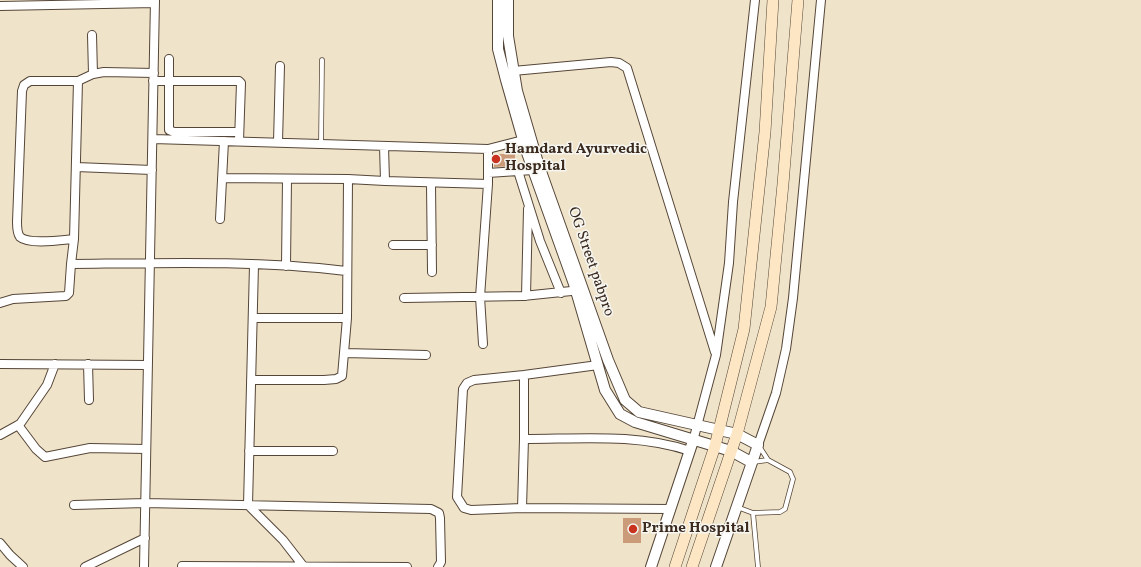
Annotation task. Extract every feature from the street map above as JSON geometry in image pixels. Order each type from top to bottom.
[{"type":"main road","points":[[675,567],[715,446],[744,329],[765,132],[773,0]]},
{"type":"main road","points":[[693,567],[737,434],[771,307],[784,176],[798,0]]},
{"type":"street","name":"OG Street pabpro","points":[[498,0],[498,49],[523,140],[533,170],[580,291],[625,400],[640,412],[737,434],[758,445]]},
{"type":"street","name":"OG Street pabpro","points":[[508,0],[508,36],[517,91],[538,163],[580,291],[605,390],[620,414],[635,422],[693,441],[731,451],[751,462]]},
{"type":"street","points":[[651,567],[699,425],[716,355],[729,263],[733,202],[754,0]]},
{"type":"street","points":[[716,567],[776,393],[786,349],[793,298],[821,0]]},
{"type":"street","points":[[0,6],[155,1],[144,567]]},
{"type":"street","points":[[92,35],[92,74]]},
{"type":"street","points":[[169,59],[169,130],[174,132],[239,137],[278,142],[488,149],[523,140]]},
{"type":"street","points":[[513,71],[611,62],[619,63],[627,68],[716,355]]},
{"type":"street","points":[[278,142],[280,66]]},
{"type":"street","points":[[74,239],[42,241],[25,239],[18,233],[17,222],[22,91],[24,85],[30,82],[78,81],[92,74],[104,72],[154,77],[169,82],[239,81],[241,83],[239,137]]},
{"type":"street","points":[[0,304],[13,299],[66,296],[69,293],[74,239],[78,81]]},
{"type":"street","points":[[153,139],[224,141],[239,137]]},
{"type":"street","points":[[220,219],[224,141]]},
{"type":"street","points":[[384,146],[385,181]]},
{"type":"street","points":[[483,344],[480,297],[488,184],[488,149]]},
{"type":"street","points":[[76,167],[152,170]]},
{"type":"street","points":[[488,173],[533,170]]},
{"type":"street","points":[[518,171],[540,241],[561,292]]},
{"type":"street","points":[[222,178],[385,181],[431,184],[488,184]]},
{"type":"street","points":[[286,266],[287,179]]},
{"type":"street","points":[[251,380],[336,380],[342,376],[347,318],[346,271],[348,180]]},
{"type":"street","points":[[431,184],[432,272]]},
{"type":"street","points":[[526,296],[528,202]]},
{"type":"street","points":[[393,245],[432,245]]},
{"type":"street","points":[[72,264],[254,265],[346,271]]},
{"type":"street","points":[[254,265],[248,505],[283,540],[304,567]]},
{"type":"street","points":[[404,298],[526,296],[580,291]]},
{"type":"street","points":[[253,318],[347,318]]},
{"type":"street","points":[[345,353],[426,355]]},
{"type":"street","points":[[0,364],[148,365]]},
{"type":"street","points":[[0,435],[18,425],[47,384],[55,364]]},
{"type":"street","points":[[88,364],[89,400]]},
{"type":"street","points":[[598,365],[474,380],[467,383],[463,389],[457,498],[464,508],[471,510],[522,508],[671,508]]},
{"type":"street","points":[[522,508],[524,375]]},
{"type":"street","points":[[18,425],[36,449],[45,457],[90,448],[146,449]]},
{"type":"street","points":[[524,439],[638,439],[676,447],[690,452]]},
{"type":"street","points":[[249,451],[333,451]]},
{"type":"street","points":[[74,505],[145,503],[435,510],[439,513],[440,518],[441,562],[438,567]]},
{"type":"street","points":[[85,567],[145,538]]},
{"type":"street","points":[[0,543],[10,556],[23,567]]},
{"type":"street","points":[[182,566],[407,567]]},
{"type":"lane","points":[[321,144],[322,60]]},
{"type":"lane","points":[[737,507],[753,513],[780,512],[785,509],[793,479],[790,472],[768,460],[758,445]]},
{"type":"lane","points":[[751,462],[768,460]]},
{"type":"lane","points":[[753,513],[758,567]]},
{"type":"building","points":[[505,152],[515,152],[515,166],[494,167],[494,154],[505,154]]},
{"type":"building","points":[[623,518],[641,518],[641,543],[623,543]]},
{"type":"place","name":"Hamdard Ayurvedic Hospital","points":[[496,159]]},
{"type":"place","name":"Prime Hospital","points":[[633,529]]}]
